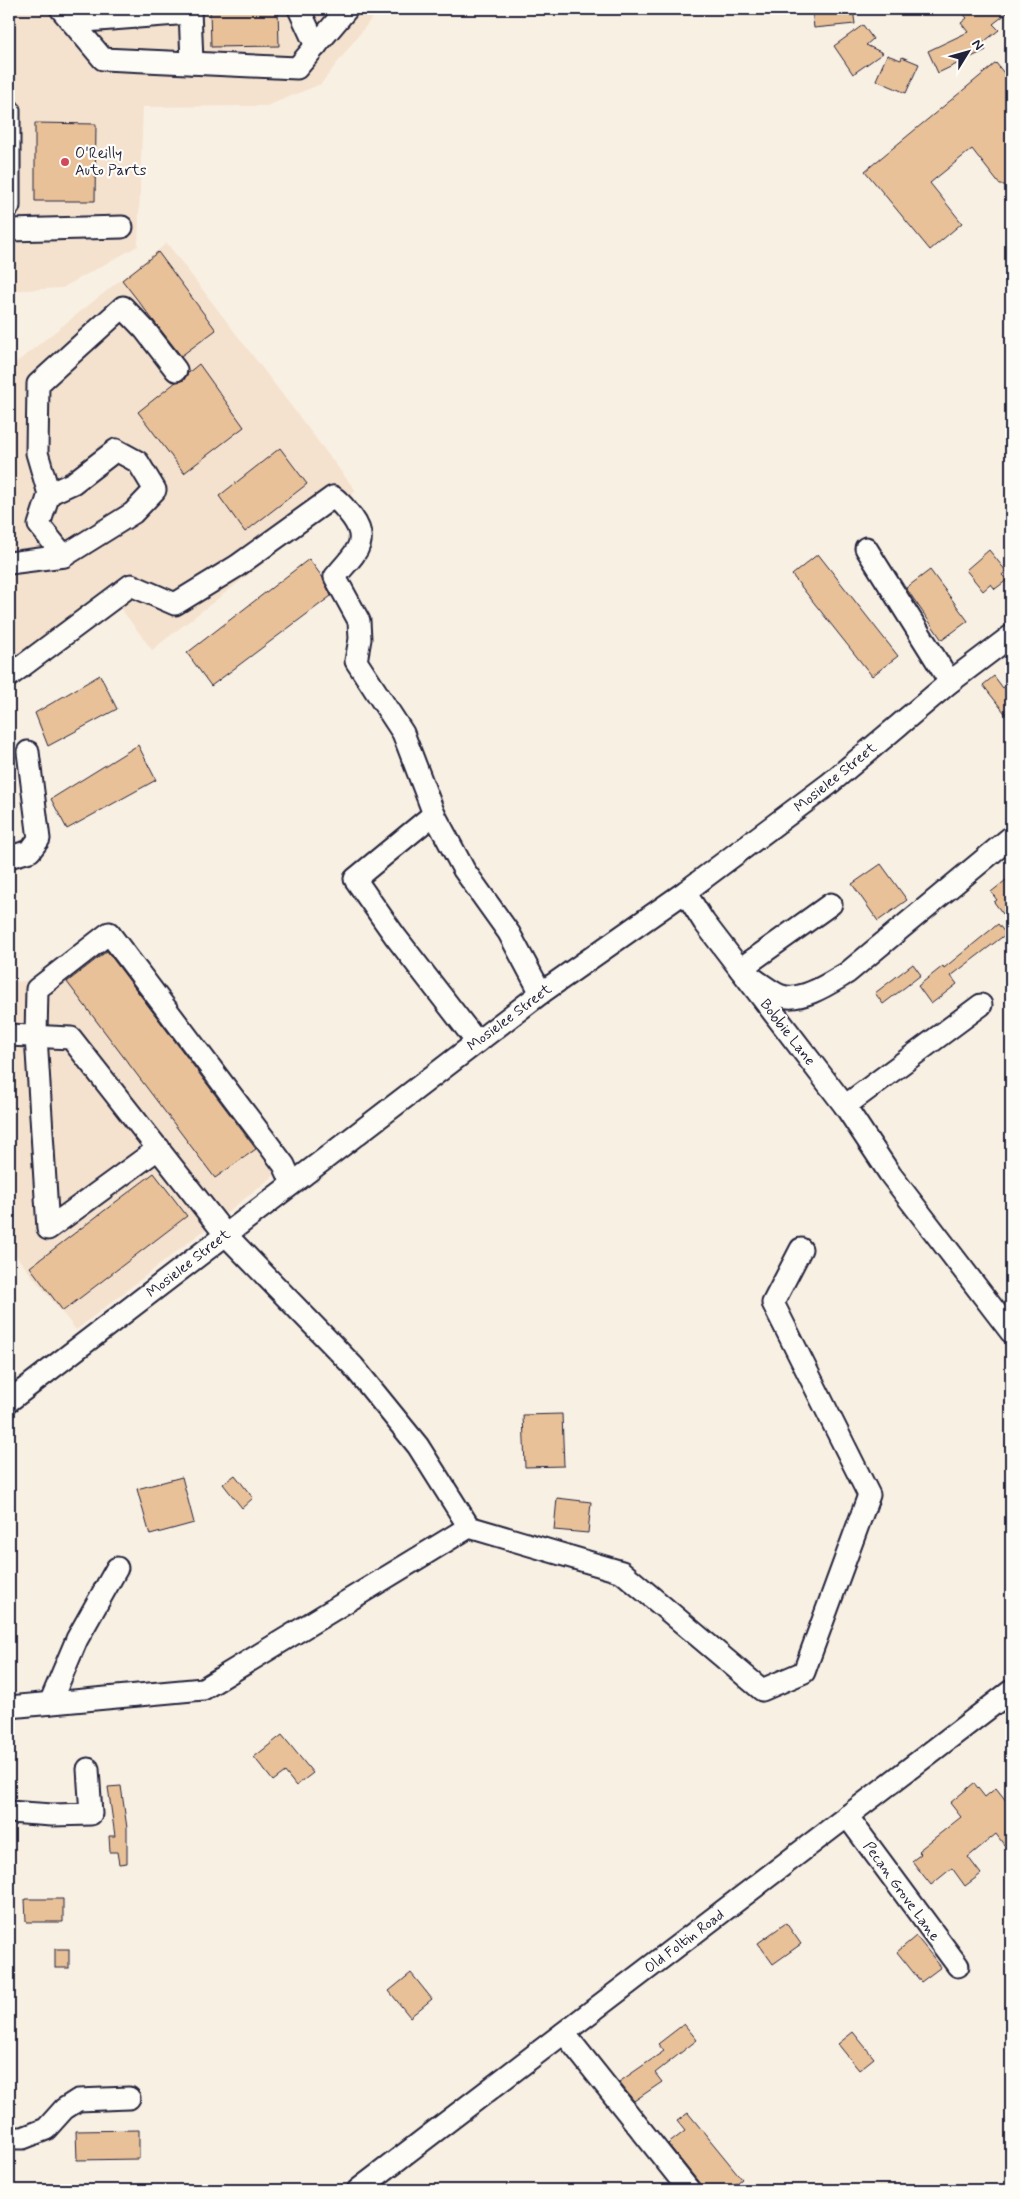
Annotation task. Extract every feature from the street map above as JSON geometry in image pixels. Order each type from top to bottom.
[{"type":"street","points":[[299,9],[316,46]]},
{"type":"street","points":[[66,15],[103,59],[297,68],[347,9]]},
{"type":"street","points":[[66,15],[190,11],[192,63]]},
{"type":"street","points":[[9,206],[10,110]]},
{"type":"street","points":[[9,230],[122,227]]},
{"type":"street","points":[[64,556],[39,525],[49,494],[37,453],[38,384],[123,308],[145,330],[176,370]]},
{"type":"street","points":[[9,563],[64,556],[133,513],[155,490],[138,462],[116,450],[73,483],[49,494]]},
{"type":"street","points":[[9,676],[131,585],[175,604],[237,566],[333,497],[341,502],[360,529],[362,539],[334,577],[359,621],[360,639],[356,661],[403,733],[434,814],[464,870],[509,934],[541,993]]},
{"type":"street","points":[[866,548],[950,682]]},
{"type":"street","name":"Mosielee Street","points":[[9,1401],[541,993],[685,892],[829,784],[950,682],[1011,636]]},
{"type":"street","points":[[9,857],[30,852],[39,839],[28,752]]},
{"type":"street","points":[[434,814],[354,879],[395,936],[477,1042]]},
{"type":"street","points":[[831,904],[740,969],[782,996],[802,995],[824,987],[847,973],[1011,837]]},
{"type":"street","name":"Bobbie Lane","points":[[685,892],[704,922],[845,1106],[890,1174],[1011,1332]]},
{"type":"street","points":[[159,1148],[48,1229],[36,1036],[37,988],[109,933],[284,1166],[292,1183]]},
{"type":"street","points":[[845,1106],[981,1005]]},
{"type":"street","points":[[9,1035],[71,1038],[225,1234],[353,1366],[418,1446],[469,1527],[622,1572],[762,1690],[804,1672],[869,1495],[773,1303],[801,1249]]},
{"type":"street","points":[[9,1707],[203,1689],[469,1527]]},
{"type":"street","points":[[50,1703],[77,1639],[116,1568]]},
{"type":"street","name":"Old Foltin Road","points":[[358,2190],[1011,1691]]},
{"type":"street","points":[[9,1812],[52,1815],[91,1814],[88,1769]]},
{"type":"street","name":"Pecan Grove Lane","points":[[847,1816],[958,1966]]},
{"type":"street","points":[[564,2033],[689,2190]]},
{"type":"street","points":[[9,2138],[23,2138],[46,2129],[64,2109],[78,2100],[128,2098]]},
{"type":"shaded area","points":[[9,9],[379,9],[321,84],[267,106],[143,107],[138,246],[62,288],[9,291]]},
{"type":"shaded area","points":[[167,243],[356,491],[152,650],[109,593],[9,665],[9,368]]},
{"type":"shaded area","points":[[109,920],[293,1161],[76,1330],[16,1256],[14,982],[32,980]]},
{"type":"building","points":[[210,9],[278,9],[279,46],[211,47]]},
{"type":"building","points":[[812,9],[853,9],[855,24],[814,28]]},
{"type":"building","points":[[959,9],[1011,10],[993,24],[999,30],[981,44],[986,50],[938,73],[928,51],[968,32],[961,23],[967,18]]},
{"type":"building","points":[[863,25],[873,39],[866,45],[883,53],[853,74],[834,46]]},
{"type":"building","points":[[887,55],[901,60],[902,57],[919,64],[906,93],[876,80]]},
{"type":"building","points":[[996,63],[1011,82],[1011,185],[1000,185],[972,149],[930,183],[962,223],[930,250],[865,171]]},
{"type":"building","name":"O'Reilly Auto Parts","points":[[35,123],[96,124],[95,201],[35,201]]},
{"type":"building","points":[[158,252],[216,330],[181,356],[122,280]]},
{"type":"building","points":[[199,364],[244,427],[184,473],[138,412],[176,382],[184,380],[188,373]]},
{"type":"building","points":[[280,448],[307,484],[245,532],[219,496]]},
{"type":"building","points":[[989,550],[1006,571],[1002,575],[1007,580],[995,589],[991,584],[983,591],[966,570]]},
{"type":"building","points":[[818,554],[898,656],[872,676],[792,575]]},
{"type":"building","points":[[309,559],[323,578],[331,596],[211,686],[187,653]]},
{"type":"building","points":[[930,570],[968,621],[942,640],[906,588]]},
{"type":"building","points":[[100,675],[117,709],[48,746],[35,713]]},
{"type":"building","points":[[994,676],[1003,688],[1011,682],[1011,721],[983,685]]},
{"type":"building","points":[[138,745],[156,780],[67,829],[51,799]]},
{"type":"building","points":[[881,864],[907,900],[878,921],[852,884]]},
{"type":"building","points":[[1011,876],[1011,919],[1006,912],[1003,914],[994,902],[997,900],[991,892]]},
{"type":"building","points":[[998,924],[1006,934],[951,976],[957,984],[931,1004],[918,986],[943,966],[944,968]]},
{"type":"building","points":[[107,951],[256,1149],[215,1178],[67,982]]},
{"type":"building","points":[[913,964],[921,975],[883,1004],[875,993]]},
{"type":"building","points":[[154,1173],[187,1216],[63,1311],[30,1267]]},
{"type":"building","points":[[562,1414],[564,1466],[525,1467],[523,1415]]},
{"type":"building","points":[[235,1475],[253,1498],[242,1508],[223,1484]]},
{"type":"building","points":[[182,1477],[194,1523],[150,1535],[137,1489]]},
{"type":"building","points":[[557,1498],[591,1502],[588,1533],[554,1530]]},
{"type":"building","points":[[282,1735],[313,1773],[296,1786],[285,1772],[273,1781],[254,1757]]},
{"type":"building","points":[[974,1783],[985,1797],[996,1788],[1011,1807],[1011,1854],[996,1834],[968,1857],[981,1874],[965,1886],[952,1868],[931,1885],[912,1861],[921,1854],[918,1851],[961,1817],[950,1803]]},
{"type":"building","points":[[121,1786],[127,1828],[127,1863],[119,1864],[117,1852],[110,1852],[109,1836],[115,1836],[108,1787]]},
{"type":"building","points":[[25,1899],[63,1899],[63,1922],[26,1922]]},
{"type":"building","points":[[786,1923],[801,1944],[773,1964],[758,1943]]},
{"type":"building","points":[[916,1936],[941,1967],[921,1982],[897,1952]]},
{"type":"building","points":[[55,1949],[69,1949],[69,1968],[55,1968]]},
{"type":"building","points":[[411,1973],[432,1999],[410,2017],[389,1991]]},
{"type":"building","points":[[684,2024],[697,2040],[655,2073],[662,2082],[634,2101],[619,2082],[664,2051],[658,2044]]},
{"type":"building","points":[[853,2032],[874,2058],[859,2070],[838,2044]]},
{"type":"building","points":[[688,2113],[742,2179],[728,2190],[705,2190],[668,2144],[685,2131],[677,2121]]},
{"type":"building","points":[[139,2130],[139,2159],[77,2160],[76,2131]]},
{"type":"place","name":"O'Reilly Auto Parts","points":[[65,162]]}]
